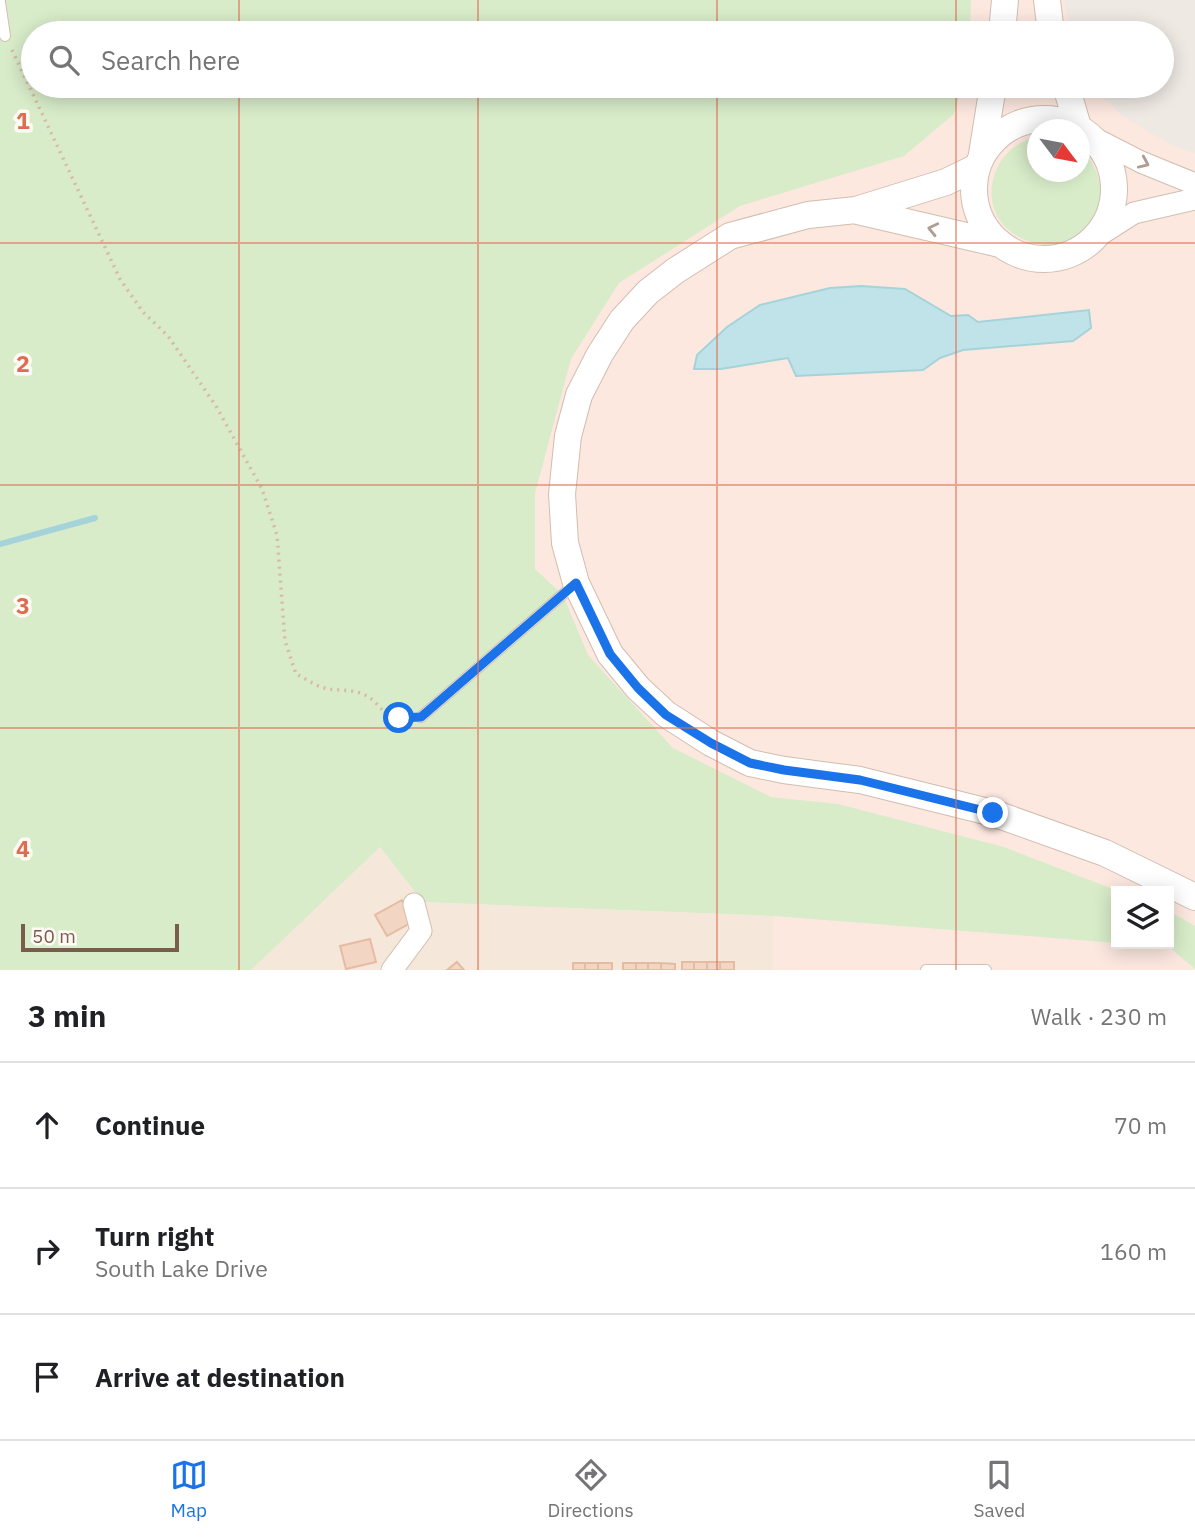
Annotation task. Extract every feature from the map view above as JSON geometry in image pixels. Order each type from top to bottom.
[{"type":"street","points":[[1003,21],[1005,0]]},
{"type":"street","points":[[1047,0],[1050,21]]},
{"type":"street","points":[[991,98],[974,188],[978,213],[990,236],[1010,251],[1039,260],[1063,258],[1079,251],[1134,213],[1195,199]]},
{"type":"street","points":[[1071,98],[1080,119]]},
{"type":"street","points":[[1027,122],[998,136],[980,162],[946,182],[856,210],[808,215],[730,236],[675,271],[648,292],[622,320],[579,394],[568,436],[562,494],[565,543],[576,583],[610,654],[638,688],[666,715],[711,743],[750,763],[860,780],[993,813],[1105,853],[1195,897]]},
{"type":"street","points":[[1090,135],[1141,162],[1195,184]]},
{"type":"street","points":[[1090,138],[1108,158],[1115,181],[1113,206],[1098,236]]},
{"type":"street","points":[[856,210],[1000,244]]},
{"type":"street","points":[[392,970],[421,931],[414,904]]},
{"type":"lane","points":[[0,2],[5,36]]},
{"type":"lane","points":[[421,717],[576,583]]},
{"type":"lane","points":[[926,970],[986,970]]},
{"type":"path","points":[[5,36],[21,70]]},
{"type":"path","points":[[34,98],[120,279],[143,312],[168,336],[216,406],[262,489],[277,536],[285,641],[296,674],[323,688],[352,690],[369,697],[381,711],[399,718],[421,717]]},
{"type":"shaded area","points":[[0,0],[1195,0],[1195,970],[773,970],[773,916],[423,902],[380,847],[251,970],[0,970]]},
{"type":"shaded area","points":[[1064,0],[1195,0],[1195,153],[1171,145],[1124,117],[1103,98],[1174,98],[1174,21],[1068,21]]},
{"type":"shaded area","points":[[380,846],[424,902],[774,916],[773,970],[251,970]]},
{"type":"green space","points":[[0,0],[971,0],[970,21],[21,21],[21,98],[959,98],[954,114],[904,156],[740,206],[619,283],[571,359],[535,493],[535,569],[563,595],[588,655],[673,748],[771,797],[838,804],[1004,847],[1111,888],[1111,943],[774,916],[423,902],[380,847],[251,970],[0,970]]},
{"type":"green space","points":[[1027,140],[1027,182],[1090,182],[1090,160],[1097,174],[1099,205],[1088,228],[1071,241],[1050,245],[1029,242],[1010,231],[997,215],[991,194],[997,168],[1013,148]]},
{"type":"green space","points":[[1174,914],[1195,926],[1195,969],[1171,949],[1174,949]]},
{"type":"water","points":[[861,286],[905,289],[951,316],[968,315],[978,322],[1089,310],[1091,328],[1073,341],[963,350],[940,358],[923,370],[796,376],[788,358],[721,369],[694,369],[697,355],[727,327],[760,305],[830,288]]},
{"type":"building","points":[[402,900],[414,921],[387,936],[375,915]]},
{"type":"building","points":[[370,939],[376,962],[346,969],[340,946]]},
{"type":"building","points":[[457,962],[464,970],[447,970]]},
{"type":"building","points":[[682,962],[694,962],[694,970],[682,970]]},
{"type":"building","points":[[694,962],[707,962],[707,970],[694,970]]},
{"type":"building","points":[[707,962],[720,962],[720,970],[707,970]]},
{"type":"building","points":[[720,962],[734,962],[734,970],[720,970]]},
{"type":"building","points":[[573,963],[585,963],[585,970],[573,970]]},
{"type":"building","points":[[585,963],[598,963],[598,970],[585,970]]},
{"type":"building","points":[[598,963],[612,963],[612,970],[598,970]]},
{"type":"building","points":[[623,963],[636,963],[636,970],[623,970]]},
{"type":"building","points":[[636,963],[648,963],[648,970],[636,970]]},
{"type":"building","points":[[648,963],[661,963],[661,970],[648,970]]},
{"type":"building","points":[[661,963],[675,964],[675,970],[661,970]]},
{"type":"waterway","points":[[0,544],[95,518]]},
{"type":"route","points":[[399,718],[421,717],[576,583],[610,654],[638,688],[666,715],[711,743],[750,763],[860,780],[993,813]]}]
